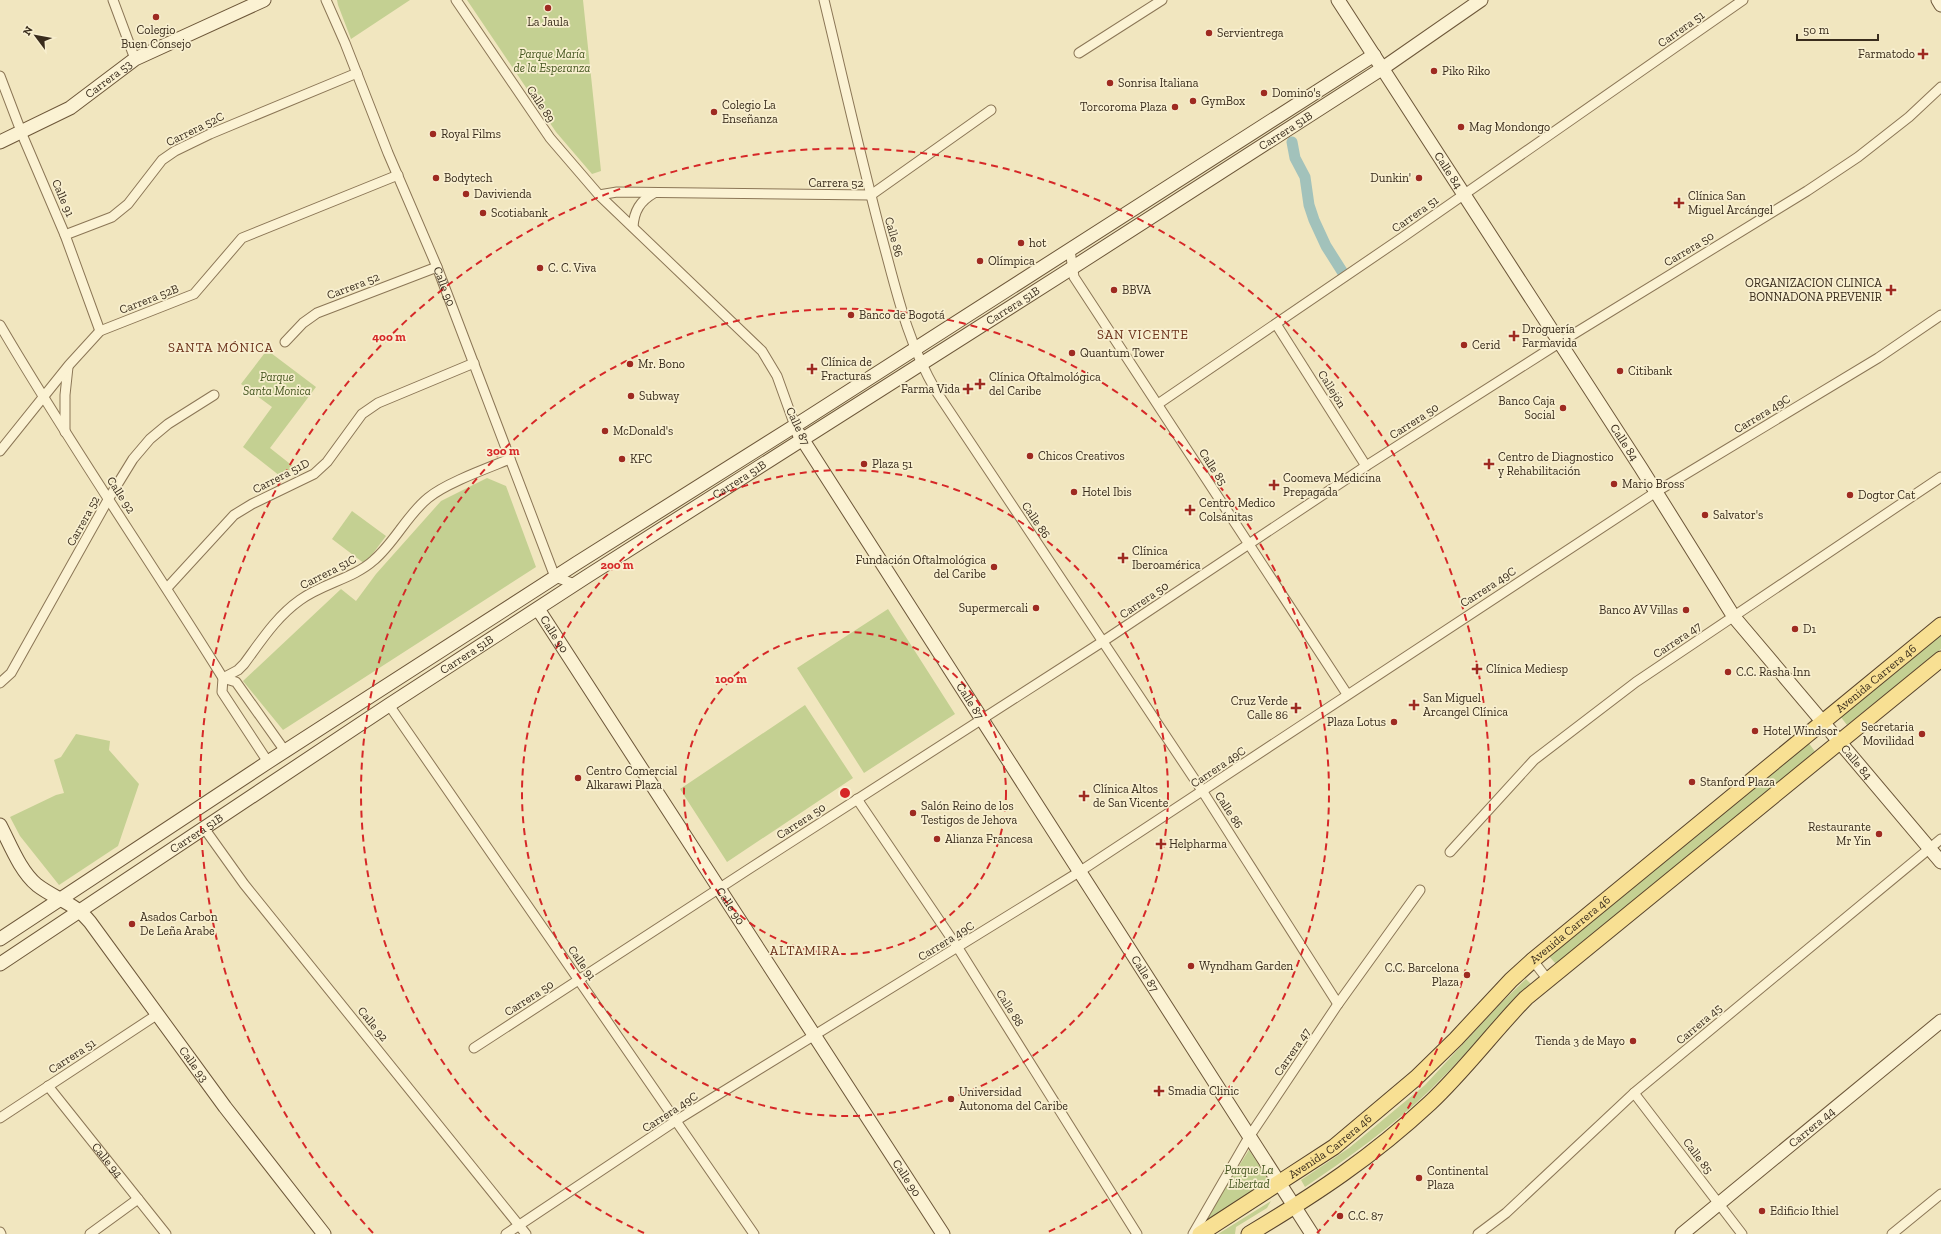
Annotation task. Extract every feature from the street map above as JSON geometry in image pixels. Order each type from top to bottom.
[{"type":"main road","name":"Carrera 53","points":[[0,142],[70,108],[135,59],[264,0]]},
{"type":"main road","name":"Calle 84","points":[[1338,0],[1465,194],[1559,343],[1656,492],[1734,617],[1941,862]]},
{"type":"main road","name":"Carrera 51B","points":[[0,964],[389,705],[575,584],[803,440],[1383,68],[1481,0]]},
{"type":"main road","points":[[1938,0],[1941,6]]},
{"type":"main road","name":"Carrera 51B","points":[[0,939],[268,762],[555,577],[795,426],[1374,55]]},
{"type":"main road","name":"Calle 87","points":[[795,426],[981,719],[1312,1234]]},
{"type":"main road","name":"Calle 90","points":[[555,577],[538,609],[943,1234]]},
{"type":"main road","name":"Avenida Carrera 46","points":[[1200,1234],[1334,1148],[1416,1078],[1456,1039],[1531,957],[1941,625]]},
{"type":"main road","name":"Avenida Carrera 46","points":[[1249,1234],[1345,1174],[1401,1129],[1431,1102],[1470,1062],[1506,1019],[1526,998],[1941,659]]},
{"type":"main road","points":[[0,824],[16,858],[37,885],[61,899]]},
{"type":"main road","name":"Calle 93","points":[[61,899],[81,911],[225,1107],[324,1234]]},
{"type":"main road","name":"Carrera 44","points":[[1682,1234],[1718,1202],[1941,1021]]},
{"type":"street","points":[[113,0],[135,59]]},
{"type":"street","name":"Calle 90","points":[[326,0],[437,267],[555,577]]},
{"type":"street","name":"Calle 89","points":[[456,0],[550,138],[599,195]]},
{"type":"street","name":"Calle 86","points":[[824,0],[871,195],[904,321],[921,364],[936,391],[1203,792],[1338,1004]]},
{"type":"street","points":[[1079,53],[1162,0]]},
{"type":"street","name":"Carrera 51","points":[[1158,404],[1465,194],[1743,0]]},
{"type":"street","name":"Carrera 52C","points":[[66,235],[112,217],[128,204],[162,160],[175,151],[210,134],[357,73]]},
{"type":"street","name":"Calle 91","points":[[0,76],[21,132],[66,235],[100,331]]},
{"type":"street","name":"Carrera 50","points":[[474,1048],[1102,642],[1366,466],[1559,343],[1806,192],[1858,157],[1908,117],[1941,87]]},
{"type":"street","name":"Carrera 52","points":[[599,195],[617,192],[654,194],[871,195],[991,110]]},
{"type":"street","name":"Carrera 52B","points":[[0,451],[43,399],[68,365],[100,331],[194,294],[242,238],[398,175]]},
{"type":"street","points":[[633,227],[637,209],[647,197],[654,194]]},
{"type":"street","name":"Calle 87","points":[[599,195],[762,351],[777,376],[795,426]]},
{"type":"street","name":"Calle 85","points":[[1070,250],[1074,277],[1347,694]]},
{"type":"street","name":"Carrera 52","points":[[285,342],[303,323],[317,313],[437,267]]},
{"type":"street","name":"Carrera 49C","points":[[506,1234],[677,1120],[958,948],[1203,792],[1347,694],[1656,492],[1878,358],[1941,315]]},
{"type":"street","name":"Callejón","points":[[1276,324],[1366,466]]},
{"type":"street","name":"Calle 92","points":[[0,325],[43,399],[109,498],[223,678],[222,692],[268,762]]},
{"type":"street","name":"Carrera 51D","points":[[167,588],[234,515],[282,488],[314,474],[327,462],[362,414],[378,402],[474,363]]},
{"type":"street","points":[[65,432],[65,395],[68,365]]},
{"type":"street","name":"Carrera 52","points":[[0,683],[11,673],[109,498],[133,459],[150,439],[168,424],[214,395]]},
{"type":"street","name":"Carrera 51C","points":[[223,678],[238,670],[244,664],[278,619],[300,600],[327,585],[357,572],[374,560],[428,498],[449,486],[510,458]]},
{"type":"street","name":"Carrera 47","points":[[1450,852],[1534,760],[1636,682],[1941,477]]},
{"type":"street","points":[[555,577],[575,584]]},
{"type":"street","name":"Calle 92","points":[[223,678],[236,682],[285,751]]},
{"type":"street","name":"Calle 91","points":[[389,705],[677,1120],[754,1234]]},
{"type":"street","name":"Calle 88","points":[[857,799],[958,948],[1137,1234]]},
{"type":"street","name":"Calle 92","points":[[204,828],[244,884],[526,1234]]},
{"type":"street","name":"Carrera 45","points":[[1478,1234],[1506,1213],[1634,1093],[1941,839]]},
{"type":"street","name":"Carrera 47","points":[[1193,1234],[1249,1137],[1338,1004],[1420,890]]},
{"type":"street","points":[[1531,957],[1548,980]]},
{"type":"street","name":"Carrera 51","points":[[0,1118],[158,1014]]},
{"type":"street","name":"Calle 94","points":[[48,1086],[166,1234]]},
{"type":"street","name":"Calle 85","points":[[1634,1093],[1742,1234]]},
{"type":"street","points":[[1892,1234],[1941,1194]]},
{"type":"street","points":[[90,1234],[138,1199]]},
{"type":"green space","points":[[337,0],[410,0],[351,39]]},
{"type":"green space","name":"Parque María de la Esperanza","points":[[467,0],[583,0],[601,171],[592,174],[556,132]]},
{"type":"green space","name":"Parque Santa Monica","points":[[267,350],[316,387],[270,448],[294,467],[280,476],[243,447],[272,407],[241,384]]},
{"type":"green space","points":[[487,478],[506,486],[536,567],[283,730],[243,681],[341,589],[356,601],[376,574],[441,501]]},
{"type":"green space","points":[[352,511],[386,536],[365,564],[332,539]]},
{"type":"green space","points":[[888,609],[955,714],[864,773],[797,668]]},
{"type":"green space","points":[[1941,634],[1941,649],[1847,725],[1840,716]]},
{"type":"green space","points":[[805,705],[853,778],[727,862],[680,789]]},
{"type":"green space","points":[[76,734],[110,741],[109,750],[139,784],[118,846],[59,885],[20,836],[10,817],[56,795],[64,793],[54,760],[61,757]]},
{"type":"green space","points":[[1808,742],[1816,753],[1556,964],[1547,954]]},
{"type":"green space","points":[[1526,979],[1531,984],[1456,1064],[1416,1104],[1354,1153],[1305,1187],[1301,1180],[1349,1148],[1425,1085],[1500,1004]]},
{"type":"green space","name":"Parque La Libertad","points":[[1249,1150],[1269,1180],[1198,1231],[1205,1220]]},
{"type":"green space","points":[[1271,1201],[1267,1208],[1236,1227],[1235,1234],[1218,1234]]},
{"type":"waterway","points":[[1292,142],[1295,158],[1305,177],[1309,205],[1314,220],[1326,246],[1345,276]]},
{"type":"place","name":"La Jaula","points":[[548,8]]},
{"type":"place","name":"Colegio Buen Consejo","points":[[156,17]]},
{"type":"place","name":"Servientrega","points":[[1209,33]]},
{"type":"place","name":"Farmatodo","points":[[1923,54]]},
{"type":"place","name":"Piko Riko","points":[[1434,71]]},
{"type":"place","name":"Sonrisa Italiana","points":[[1110,83]]},
{"type":"place","name":"Domino's","points":[[1264,93]]},
{"type":"place","name":"GymBox","points":[[1193,101]]},
{"type":"place","name":"Torcoroma Plaza","points":[[1175,107]]},
{"type":"place","name":"Colegio La Enseñanza","points":[[714,112]]},
{"type":"place","name":"Mag Mondongo","points":[[1461,127]]},
{"type":"place","name":"Royal Films","points":[[433,134]]},
{"type":"place","name":"Bodytech","points":[[436,178]]},
{"type":"place","name":"Dunkin'","points":[[1419,178]]},
{"type":"place","name":"Davivienda","points":[[466,194]]},
{"type":"place","name":"Clínica San Miguel Arcángel","points":[[1679,203]]},
{"type":"place","name":"Scotiabank","points":[[483,213]]},
{"type":"place","name":"hot","points":[[1021,243]]},
{"type":"place","name":"Olímpica","points":[[980,261]]},
{"type":"place","name":"C. C. Viva","points":[[540,268]]},
{"type":"place","name":"BBVA","points":[[1114,290]]},
{"type":"place","name":"ORGANIZACION CLINICA BONNADONA PREVENIR","points":[[1891,290]]},
{"type":"place","name":"Banco de Bogotá","points":[[851,315]]},
{"type":"place","name":"Droguería Farmavida","points":[[1514,336]]},
{"type":"place","name":"Cerid","points":[[1464,345]]},
{"type":"place","name":"Quantum Tower","points":[[1072,353]]},
{"type":"place","name":"Mr. Bono","points":[[630,364]]},
{"type":"place","name":"Clínica de Fracturas","points":[[812,369]]},
{"type":"place","name":"Citibank","points":[[1620,371]]},
{"type":"place","name":"Clínica Oftalmológica del Caribe","points":[[980,384]]},
{"type":"place","name":"Farma Vida","points":[[968,389]]},
{"type":"place","name":"Subway","points":[[631,396]]},
{"type":"place","name":"Banco Caja Social","points":[[1563,408]]},
{"type":"place","name":"McDonald's","points":[[605,431]]},
{"type":"place","name":"Chicos Creativos","points":[[1030,456]]},
{"type":"place","name":"KFC","points":[[622,459]]},
{"type":"place","name":"Plaza 51","points":[[864,464]]},
{"type":"place","name":"Centro de Diagnostico y Rehabilitación","points":[[1489,464]]},
{"type":"place","name":"Mario Bross","points":[[1614,484]]},
{"type":"place","name":"Coomeva Medicina Prepagada","points":[[1274,485]]},
{"type":"place","name":"Hotel Ibis","points":[[1074,492]]},
{"type":"place","name":"Dogtor Cat","points":[[1850,495]]},
{"type":"place","name":"Centro Medico Colsánitas","points":[[1190,510]]},
{"type":"place","name":"Salvator's","points":[[1705,515]]},
{"type":"place","name":"Clínica Iberoamérica","points":[[1123,558]]},
{"type":"place","name":"Fundación Oftalmológica del Caribe","points":[[994,567]]},
{"type":"place","name":"Supermercali","points":[[1036,608]]},
{"type":"place","name":"Banco AV Villas","points":[[1686,610]]},
{"type":"place","name":"D1","points":[[1795,629]]},
{"type":"place","name":"Clínica Mediesp","points":[[1477,669]]},
{"type":"place","name":"C.C. Rasha Inn","points":[[1728,672]]},
{"type":"place","name":"San Miguel Arcangel Clínica","points":[[1414,705]]},
{"type":"place","name":"Cruz Verde Calle 86","points":[[1296,708]]},
{"type":"place","name":"Plaza Lotus","points":[[1394,722]]},
{"type":"place","name":"Hotel Windsor","points":[[1755,731]]},
{"type":"place","name":"Secretaria Movilidad","points":[[1922,734]]},
{"type":"place","name":"Centro Comercial Alkarawi Plaza","points":[[578,778]]},
{"type":"place","name":"Stanford Plaza","points":[[1692,782]]},
{"type":"place","name":"Clínica Altos de San Vicente","points":[[1084,796]]},
{"type":"place","name":"Salón Reino de los Testigos de Jehova","points":[[913,813]]},
{"type":"place","name":"Restaurante Mr Yin","points":[[1879,834]]},
{"type":"place","name":"Alianza Francesa","points":[[937,839]]},
{"type":"place","name":"Helpharma","points":[[1161,844]]},
{"type":"place","name":"Asados Carbon De Leña Arabe","points":[[132,924]]},
{"type":"place","name":"Wyndham Garden","points":[[1191,966]]},
{"type":"place","name":"C.C. Barcelona Plaza","points":[[1467,975]]},
{"type":"place","name":"Tienda 3 de Mayo","points":[[1633,1041]]},
{"type":"place","name":"Smadia Clinic","points":[[1159,1091]]},
{"type":"place","name":"Universidad Autonoma del Caribe","points":[[951,1099]]},
{"type":"place","name":"Continental Plaza","points":[[1419,1178]]},
{"type":"place","name":"Edificio Ithiel","points":[[1762,1211]]},
{"type":"place","name":"C.C. 87","points":[[1340,1216]]},
{"type":"district","name":"SAN VICENTE","points":[[1143,334]]},
{"type":"district","name":"SANTA MÓNICA","points":[[221,347]]},
{"type":"district","name":"ALTAMIRA","points":[[805,950]]}]
